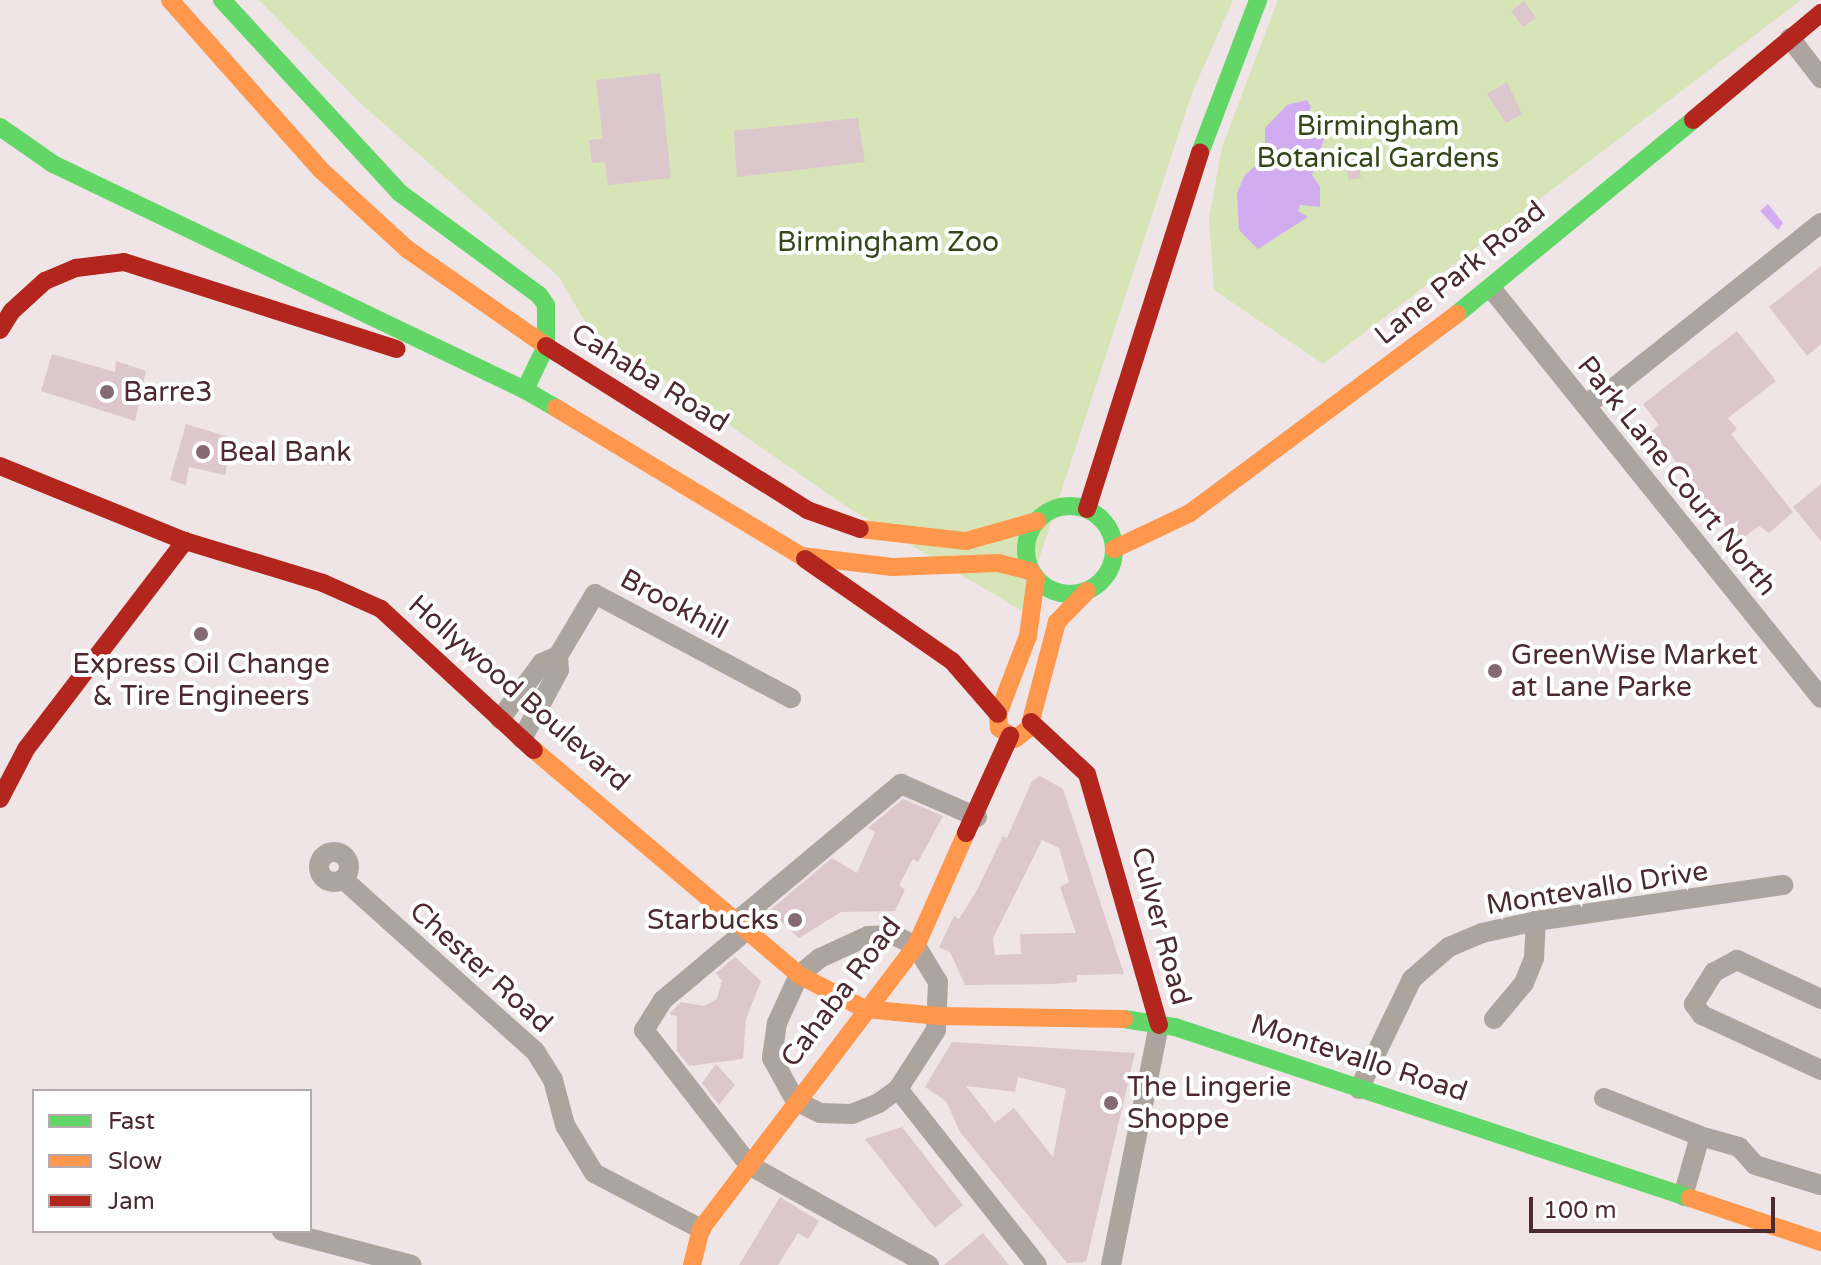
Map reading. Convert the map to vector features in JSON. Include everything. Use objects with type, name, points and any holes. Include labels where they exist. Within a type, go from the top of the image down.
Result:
[{"type":"main road","name":"Cahaba Road","points":[[170,0],[331,180],[407,249],[546,346],[807,510],[876,535],[966,541],[1037,521],[1063,506],[1087,509]]},
{"type":"main road","points":[[222,0],[400,193],[539,295],[546,305],[546,346],[525,390]]},
{"type":"main road","points":[[1037,521],[1027,540],[1034,575],[1028,636],[998,714],[999,728],[1010,736],[1025,736],[1031,722],[1057,622],[1109,569],[1114,549],[1108,528],[1087,509],[1214,108],[1258,0]]},
{"type":"main road","name":"Lane Park Road","points":[[1114,549],[1202,505],[1491,288],[1821,13]]},
{"type":"main road","points":[[0,127],[53,164],[525,390],[801,556],[952,661],[998,714]]},
{"type":"main road","points":[[0,330],[12,311],[45,281],[76,268],[124,262],[525,390]]},
{"type":"main road","name":"Hollywood Boulevard","points":[[0,466],[185,541],[323,583],[381,609],[522,739],[799,975],[865,1009]]},
{"type":"main road","points":[[0,799],[26,749],[185,541]]},
{"type":"main road","points":[[801,556],[892,567],[998,563],[1034,575],[1055,591],[1087,591]]},
{"type":"main road","name":"Culver Road","points":[[1031,722],[1087,774],[1159,1025]]},
{"type":"main road","name":"Cahaba Road","points":[[692,1265],[701,1229],[795,1100],[916,946],[977,817],[1010,736]]},
{"type":"main road","name":"Montevallo Road","points":[[865,1009],[939,1016],[1017,1013],[1159,1025],[1821,1242]]},
{"type":"street","points":[[1790,38],[1821,78]]},
{"type":"street","points":[[1584,403],[1607,393],[1821,223]]},
{"type":"street","name":"Park Lane Court North","points":[[1491,288],[1584,403],[1597,413],[1821,698]]},
{"type":"street","name":"Brookhill","points":[[522,739],[559,670],[558,656],[595,594],[791,698]]},
{"type":"street","name":"Brookhill","points":[[500,719],[542,663],[558,656]]},
{"type":"street","points":[[929,1265],[749,1165],[644,1030],[648,1017],[742,925],[901,784],[977,817]]},
{"type":"street","name":"Chester Road","points":[[343,879],[535,1051],[553,1080],[565,1125],[594,1173],[701,1229]]},
{"type":"street","name":"Montevallo Drive","points":[[1359,1089],[1412,979],[1425,963],[1482,933],[1536,921],[1783,885]]},
{"type":"street","points":[[1494,1019],[1524,983],[1534,958],[1536,921]]},
{"type":"street","points":[[894,935],[916,946],[938,982],[939,1016],[920,1060],[898,1089],[852,1114],[820,1113],[795,1100],[772,1058],[777,1023],[799,975],[820,958],[868,936],[894,935]]},
{"type":"street","points":[[1821,999],[1737,960],[1714,972],[1694,1004],[1702,1015],[1752,1041],[1821,1070]]},
{"type":"street","name":"Culver Road","points":[[1111,1265],[1159,1025]]},
{"type":"street","points":[[898,1089],[1037,1265]]},
{"type":"street","points":[[1604,1098],[1700,1136],[1739,1147],[1755,1165],[1821,1185]]},
{"type":"street","points":[[1683,1196],[1700,1136]]},
{"type":"street","points":[[290,1233],[412,1265]]},
{"type":"green space","name":"Birmingham Zoo","points":[[259,0],[1233,0],[1192,93],[1022,611],[847,507],[588,327],[559,277],[359,102]]},
{"type":"green space","name":"Birmingham Botanical Gardens","points":[[1278,0],[1801,0],[1323,364],[1214,290],[1209,219],[1222,147]]},
{"type":"shaded area","points":[[1307,100],[1311,107],[1306,124],[1324,139],[1312,175],[1320,187],[1320,207],[1300,205],[1298,211],[1308,217],[1258,249],[1239,230],[1237,193],[1245,175],[1265,157],[1265,128],[1287,105]]},
{"type":"shaded area","points":[[1768,204],[1783,223],[1778,230],[1760,211]]},
{"type":"building","points":[[1524,1],[1536,18],[1523,27],[1511,11]]},
{"type":"building","points":[[660,73],[671,178],[608,185],[605,162],[592,163],[589,140],[603,139],[596,80]]},
{"type":"building","points":[[1507,82],[1522,114],[1506,123],[1487,94]]},
{"type":"building","points":[[858,118],[865,162],[737,177],[734,131]]},
{"type":"building","points":[[1358,158],[1361,178],[1349,180],[1345,160]]},
{"type":"building","points":[[1821,266],[1821,344],[1807,356],[1769,307]]},
{"type":"building","points":[[1737,331],[1776,381],[1728,418],[1737,429],[1731,434],[1793,512],[1769,533],[1759,526],[1738,542],[1652,431],[1659,425],[1643,404]]},
{"type":"building","points":[[52,354],[115,372],[116,361],[146,371],[135,421],[41,391]]},
{"type":"building","name":"Beal Bank","points":[[186,424],[232,438],[225,475],[189,467],[186,485],[170,480]]},
{"type":"building","points":[[1821,484],[1821,541],[1793,507]]},
{"type":"building","points":[[1040,776],[1063,789],[1124,974],[1077,975],[1077,982],[1054,984],[965,985],[950,952],[939,947],[954,916],[959,919],[977,890],[1003,836],[1007,838],[1032,781]],"holes":[[[1042,840],[1059,848],[1069,882],[1060,887],[1076,933],[1020,934],[1021,954],[995,955],[993,938]]]},
{"type":"building","points":[[903,799],[943,816],[918,862],[913,859],[899,885],[905,890],[895,911],[841,912],[799,938],[769,911],[832,858],[857,873],[875,832],[868,828]]},
{"type":"building","points":[[735,957],[761,981],[746,1019],[743,1059],[689,1066],[677,1051],[677,1016],[669,1014],[681,1002],[704,1006],[717,999],[722,981],[716,973]]},
{"type":"building","points":[[952,1042],[1135,1053],[1086,1262],[1067,1263],[960,1132],[946,1101],[925,1087]],"holes":[[[1018,1077],[1066,1089],[1053,1157],[1014,1108],[995,1123],[966,1086],[1015,1092]]]},
{"type":"building","points":[[716,1064],[735,1085],[719,1105],[702,1083]]},
{"type":"building","points":[[902,1127],[963,1205],[935,1228],[865,1139]]},
{"type":"building","points":[[780,1197],[819,1221],[808,1239],[798,1233],[778,1265],[739,1265]]},
{"type":"building","points":[[983,1233],[1009,1265],[944,1265]]},
{"type":"traffic: fast","points":[[222,0],[400,193],[539,295],[546,305],[546,346],[525,390],[556,408]]},
{"type":"traffic: fast","points":[[1200,153],[1258,0]]},
{"type":"traffic: fast","points":[[1457,314],[1693,120]]},
{"type":"traffic: fast","points":[[0,127],[53,164],[525,390]]},
{"type":"traffic: fast","points":[[1070,506],[1087,509],[1101,519],[1111,533],[1114,550],[1111,567],[1101,581],[1087,591],[1070,594],[1053,591],[1039,581],[1029,567],[1026,550],[1029,533],[1039,519],[1053,509],[1070,506]]},
{"type":"traffic: fast","points":[[1124,1019],[1175,1027],[1690,1198]]},
{"type":"traffic: slow","points":[[170,0],[321,170],[407,249],[546,346]]},
{"type":"traffic: slow","points":[[1114,549],[1190,513],[1457,314]]},
{"type":"traffic: slow","points":[[556,408],[801,556],[892,567],[998,563],[1031,571]]},
{"type":"traffic: slow","points":[[860,529],[966,541],[1037,521]]},
{"type":"traffic: slow","points":[[1036,578],[1028,636],[998,714],[999,728],[1015,739],[1029,728],[1057,622],[1087,591]]},
{"type":"traffic: slow","points":[[534,750],[799,975],[865,1009],[939,1016],[1124,1019]]},
{"type":"traffic: slow","points":[[692,1265],[701,1229],[916,946],[966,833]]},
{"type":"traffic: slow","points":[[1690,1198],[1821,1242]]},
{"type":"traffic: jam","points":[[1693,120],[1821,13]]},
{"type":"traffic: jam","points":[[1087,509],[1200,153]]},
{"type":"traffic: jam","points":[[0,330],[12,311],[45,281],[76,268],[124,262],[396,349]]},
{"type":"traffic: jam","points":[[546,346],[807,510],[860,529]]},
{"type":"traffic: jam","points":[[0,466],[185,541],[323,583],[381,609],[534,750]]},
{"type":"traffic: jam","points":[[0,799],[26,749],[185,541]]},
{"type":"traffic: jam","points":[[805,559],[952,661],[998,714]]},
{"type":"traffic: jam","points":[[1031,722],[1087,774],[1159,1025]]},
{"type":"traffic: jam","points":[[966,833],[1010,736]]},
{"type":"place","name":"Barre3","points":[[107,392]]},
{"type":"place","name":"Beal Bank","points":[[203,452]]},
{"type":"place","name":"Express Oil Change & Tire Engineers","points":[[201,634]]},
{"type":"place","name":"GreenWise Market at Lane Parke","points":[[1495,671]]},
{"type":"place","name":"Starbucks","points":[[795,920]]},
{"type":"place","name":"The Lingerie Shoppe","points":[[1111,1103]]}]
